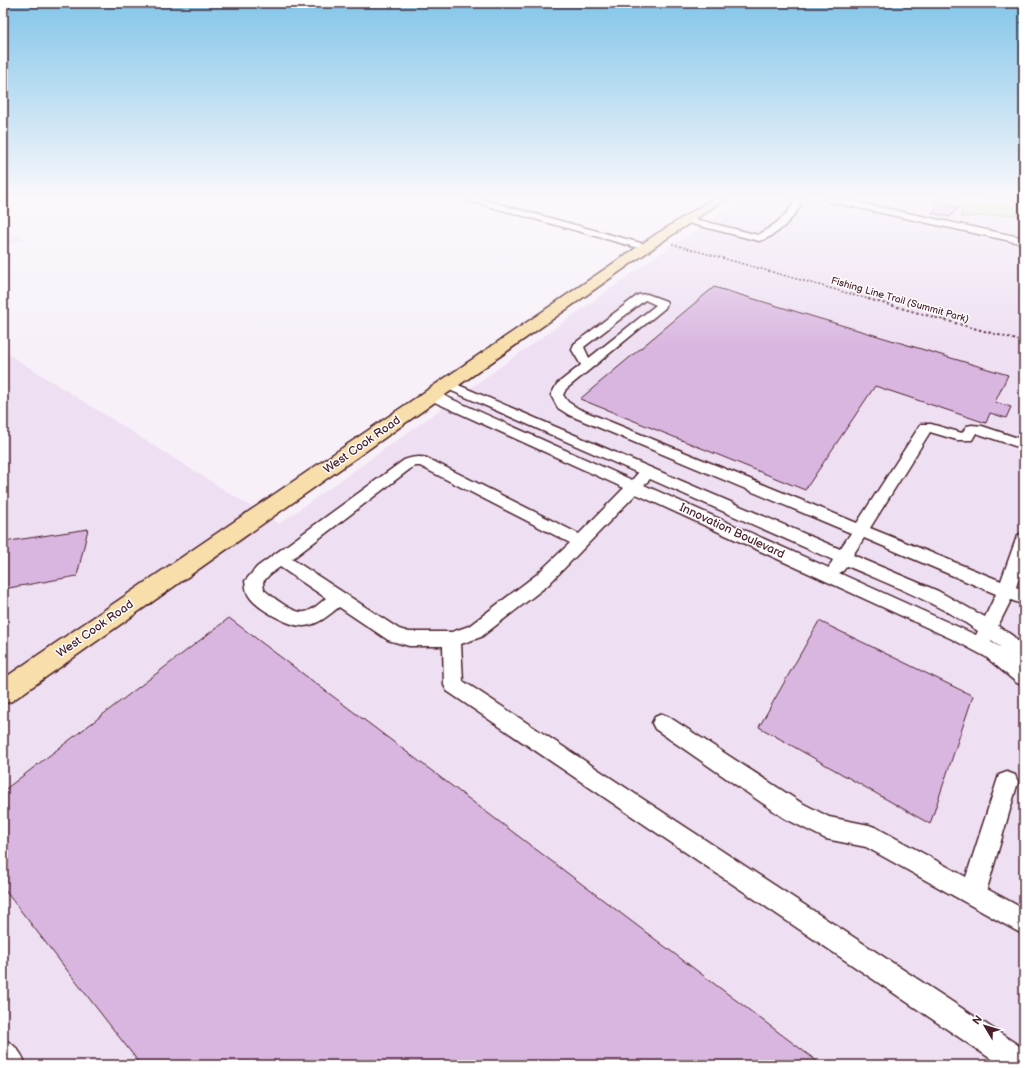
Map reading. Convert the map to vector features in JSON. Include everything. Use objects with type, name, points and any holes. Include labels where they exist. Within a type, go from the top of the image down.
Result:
[{"type":"main road","name":"West Cook Road","points":[[3,693],[449,385],[644,248]]},
{"type":"street","points":[[587,365],[578,350],[578,346],[642,297],[658,300],[662,303],[661,306],[561,387],[557,395],[563,405],[574,412],[1024,598]]},
{"type":"street","name":"Innovation Boulevard","points":[[449,385],[932,596],[973,618],[1006,641],[1024,663]]},
{"type":"street","name":"Innovation Boulevard","points":[[433,396],[958,634],[993,652],[1024,677]]},
{"type":"street","points":[[539,443],[574,412]]},
{"type":"street","points":[[830,576],[926,427],[935,428],[962,437],[968,437],[972,429],[977,429],[1024,445]]},
{"type":"street","points":[[339,598],[321,612],[304,619],[290,616],[256,593],[254,582],[263,571],[409,463],[415,461],[422,461],[581,542]]},
{"type":"street","points":[[280,559],[394,635],[409,639],[452,639],[475,632],[542,580],[581,542],[648,472]]},
{"type":"street","points":[[980,645],[1006,591],[1024,538]]},
{"type":"street","points":[[452,639],[454,685],[1024,1065]]},
{"type":"street","points":[[662,723],[792,810],[826,828],[869,836],[1024,923]]},
{"type":"street","points":[[973,894],[1007,782]]},
{"type":"street","points":[[3,1053],[12,1065]]},
{"type":"path","name":"Fishing Line Trail (Summit Park)","points":[[669,248],[1024,342]]},
{"type":"shaded area","points":[[669,248],[1024,248],[1024,1065],[3,1065],[3,351],[279,524]]},
{"type":"building","points":[[714,287],[1008,375],[995,402],[1011,407],[1006,418],[990,413],[986,423],[875,386],[805,490],[580,399]]},
{"type":"building","points":[[88,529],[77,576],[3,589],[3,542]]},
{"type":"building","points":[[229,618],[822,1065],[141,1065],[3,888],[3,791]]},
{"type":"building","points":[[819,621],[973,696],[930,824],[759,727]]}]
